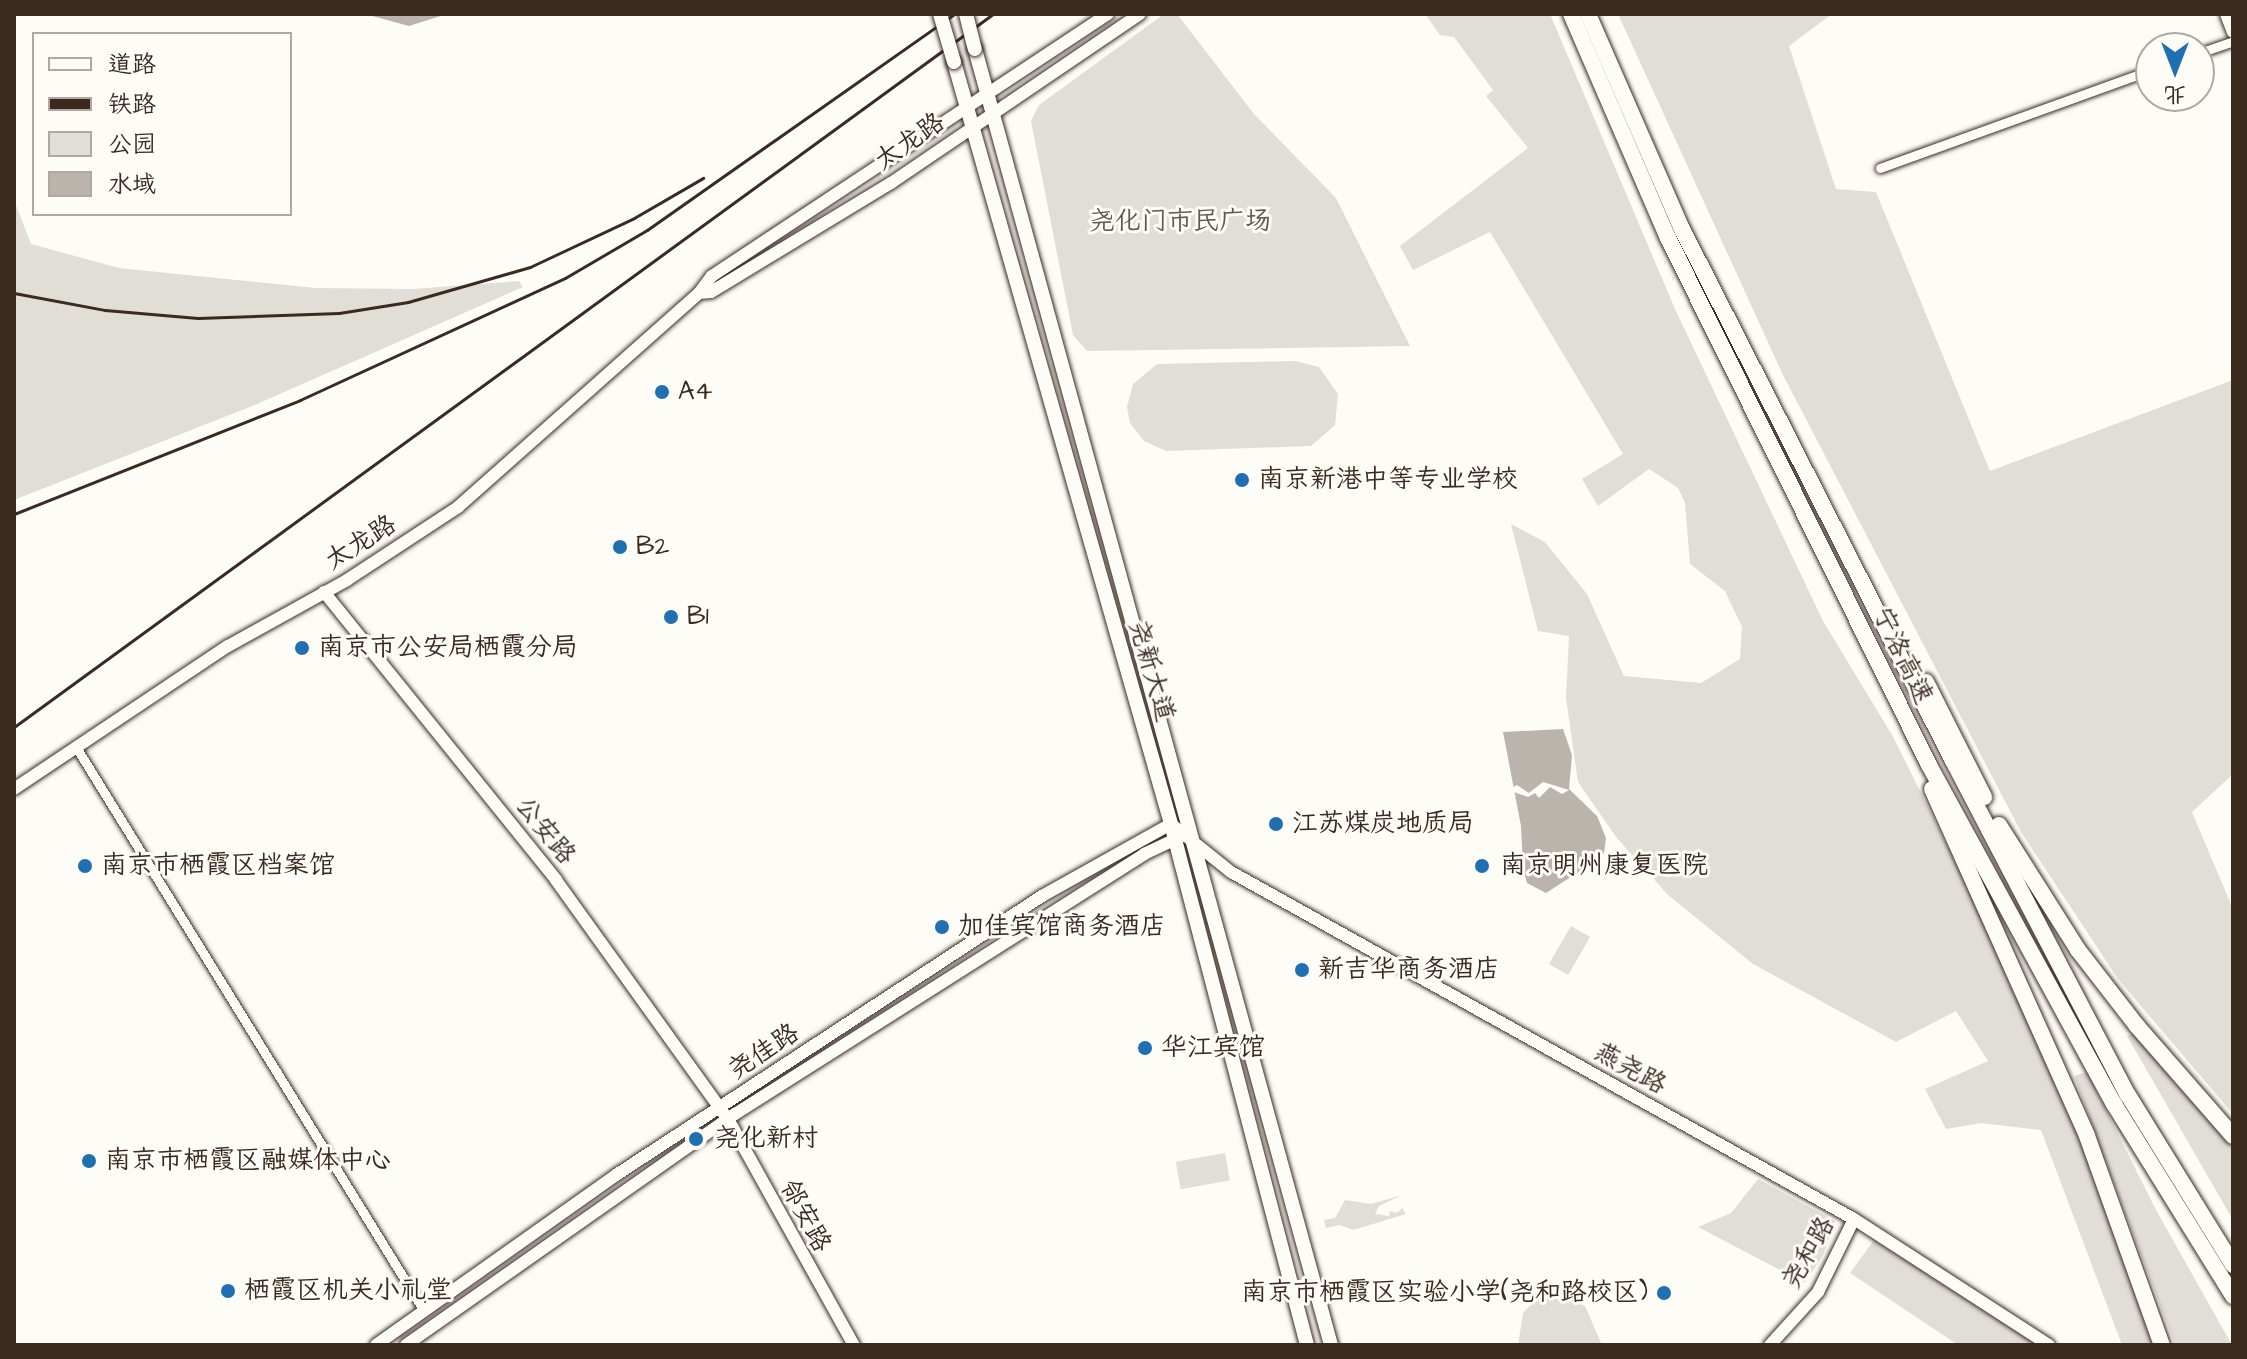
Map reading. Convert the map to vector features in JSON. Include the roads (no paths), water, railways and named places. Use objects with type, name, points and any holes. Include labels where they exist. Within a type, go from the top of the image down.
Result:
[{"type":"highway","name":"宁洛高速","points":[[1571,14],[1668,238],[1890,684],[2114,1104],[2233,1296]]},
{"type":"highway","name":"宁洛高速","points":[[1588,14],[1682,229],[2128,1095],[2233,1265]]},
{"type":"highway","points":[[1862,575],[1938,703],[2031,883],[2137,1026],[2233,1136]]},
{"type":"highway","points":[[1890,684],[2087,1136],[2162,1345]]},
{"type":"main road","name":"尧新大道","points":[[940,14],[1331,1345]]},
{"type":"main road","name":"尧新大道","points":[[966,14],[995,110],[1180,832],[1307,1345]]},
{"type":"main road","name":"太龙路","points":[[14,789],[228,646],[324,592],[458,507],[699,293],[712,276],[884,167],[966,104],[1108,14]]},
{"type":"main road","name":"太龙路","points":[[699,293],[711,292],[891,183],[971,125],[1140,14]]},
{"type":"main road","points":[[2226,14],[2233,32]]},
{"type":"main road","name":"公安路","points":[[324,592],[556,880],[720,1107]]},
{"type":"main road","name":"尧佳路","points":[[376,1345],[720,1107],[1042,896],[1180,832]]},
{"type":"main road","name":"尧佳路","points":[[406,1345],[728,1119],[1180,832]]},
{"type":"main road","name":"燕尧路","points":[[1180,832],[1231,872],[1854,1219],[2049,1345]]},
{"type":"main road","name":"邻安路","points":[[720,1107],[854,1345]]},
{"type":"main road","name":"尧和路","points":[[1770,1345],[1818,1292],[1854,1219]]},
{"type":"street","points":[[1880,168],[2135,76]]},
{"type":"street","points":[[76,747],[399,1277],[424,1311]]},
{"type":"water","points":[[365,14],[447,14],[409,26]]},
{"type":"water","points":[[1563,729],[1572,755],[1569,789],[1597,816],[1606,838],[1604,853],[1546,893],[1527,883],[1523,869],[1521,826],[1503,732]]},
{"type":"railway","points":[[14,514],[300,400],[565,278],[647,230],[954,14]]},
{"type":"railway","points":[[14,727],[993,14]]},
{"type":"railway","points":[[14,293],[105,310],[198,318],[339,313],[408,302],[530,267],[634,218],[703,178]]},
{"type":"place","name":"A4","points":[[662,392]]},
{"type":"place","name":"南京新港中等专业学校","points":[[1242,480]]},
{"type":"place","name":"B2","points":[[620,547]]},
{"type":"place","name":"B1","points":[[671,617]]},
{"type":"place","name":"南京市公安局栖霞分局","points":[[302,648]]},
{"type":"place","name":"江苏煤炭地质局","points":[[1276,824]]},
{"type":"place","name":"南京市栖霞区档案馆","points":[[85,866]]},
{"type":"place","name":"南京明州康复医院","points":[[1482,866]]},
{"type":"place","name":"加佳宾馆商务酒店","points":[[942,927]]},
{"type":"place","name":"新吉华商务酒店","points":[[1302,970]]},
{"type":"place","name":"华江宾馆","points":[[1145,1048]]},
{"type":"place","name":"尧化新村","points":[[696,1139]]},
{"type":"place","name":"南京市栖霞区融媒体中心","points":[[89,1161]]},
{"type":"place","name":"栖霞区机关小礼堂","points":[[228,1291]]},
{"type":"place","name":"南京市栖霞区实验小学(尧和路校区)","points":[[1664,1293]]},
{"type":"park label","name":"尧化门市民广场","points":[[1180,222]]}]
